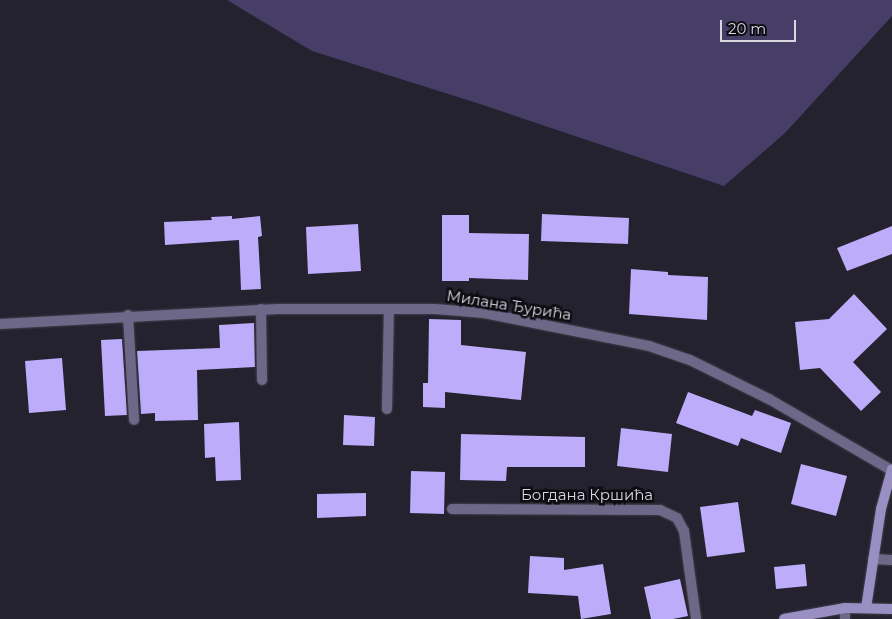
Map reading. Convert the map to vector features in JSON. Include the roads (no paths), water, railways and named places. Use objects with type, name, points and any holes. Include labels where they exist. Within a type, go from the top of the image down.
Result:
[{"type":"street","name":"Милана Ђурића","points":[[0,324],[90,317],[261,309],[435,309],[484,313],[649,346],[690,360],[769,399],[892,469]]},
{"type":"street","points":[[261,309],[262,380]]},
{"type":"street","points":[[387,408],[389,309]]},
{"type":"street","points":[[128,316],[134,420]]},
{"type":"street","points":[[866,608],[881,509],[892,469]]},
{"type":"street","name":"Богдана Кршића","points":[[452,509],[660,510],[677,518],[684,531],[696,619]]},
{"type":"street","points":[[873,559],[892,560]]},
{"type":"street","points":[[845,608],[845,619]]},
{"type":"street","points":[[784,619],[845,608],[892,609]]}]
